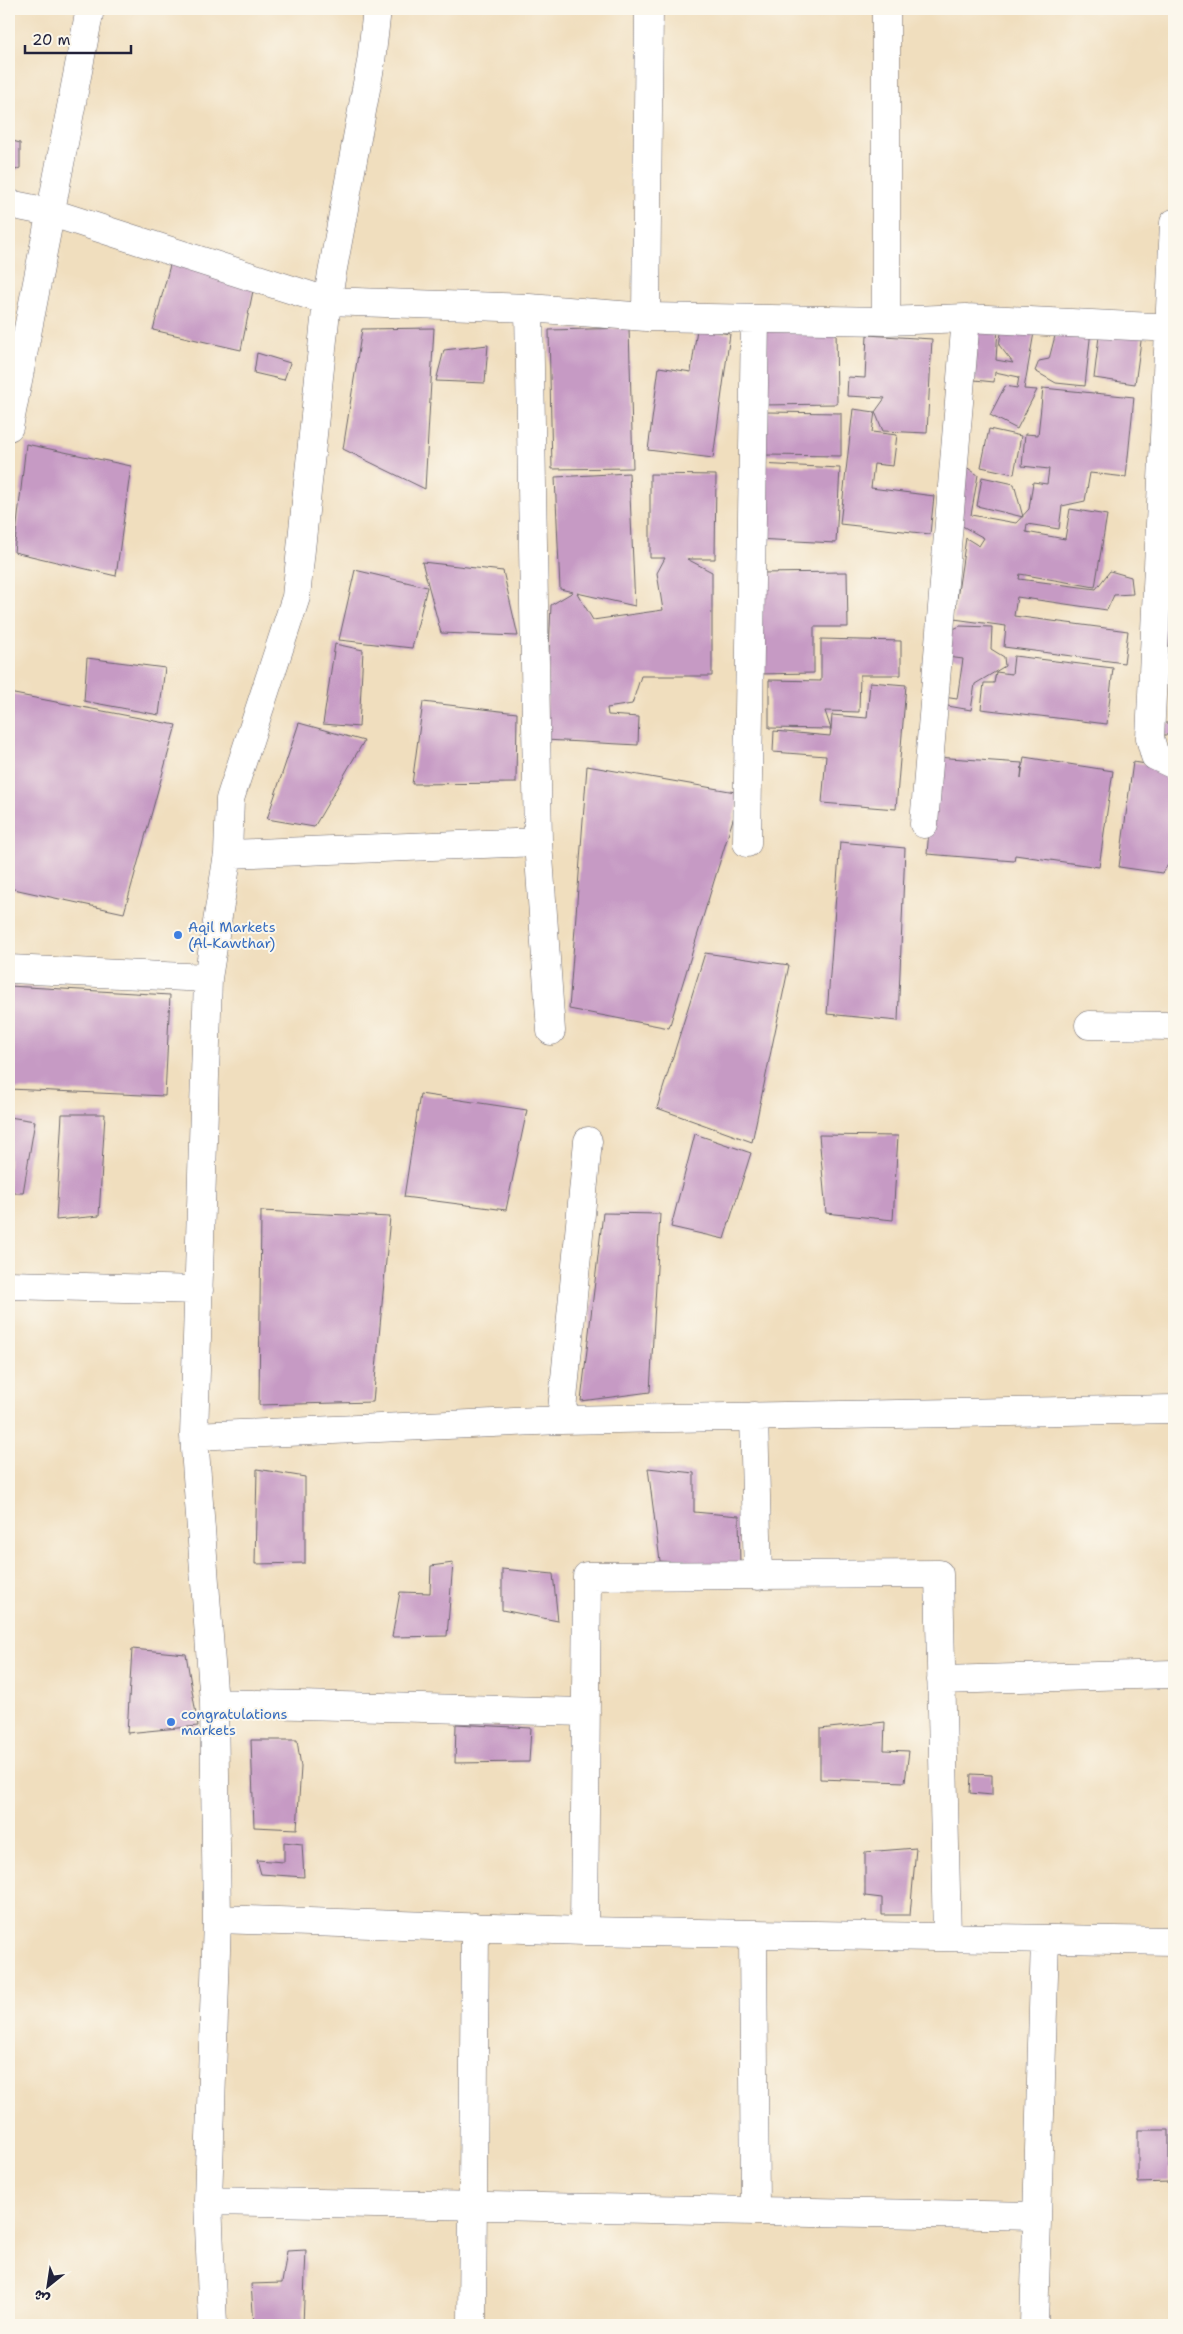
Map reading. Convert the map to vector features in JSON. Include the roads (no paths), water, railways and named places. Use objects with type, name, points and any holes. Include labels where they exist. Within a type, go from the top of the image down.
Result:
[{"type":"street","points":[[9,426],[49,212],[90,9]]},
{"type":"street","points":[[213,2325],[208,2201],[217,1920],[214,1703],[194,1436],[200,1290],[208,978],[228,854],[230,799],[296,597],[327,301],[371,62],[377,9]]},
{"type":"street","points":[[646,317],[649,9]]},
{"type":"street","points":[[886,9],[886,320]]},
{"type":"street","points":[[9,204],[49,212],[327,301],[529,308],[646,317],[886,320],[966,318],[1172,328]]},
{"type":"street","points":[[1174,223],[1172,328],[1150,738],[1155,756],[1174,765]]},
{"type":"street","points":[[529,308],[538,842],[551,1031]]},
{"type":"street","points":[[924,824],[966,318]]},
{"type":"street","points":[[747,843],[755,319]]},
{"type":"street","points":[[228,854],[538,842]]},
{"type":"street","points":[[9,969],[208,978]]},
{"type":"street","points":[[1089,1025],[1174,1026]]},
{"type":"street","points":[[561,1420],[588,1141]]},
{"type":"street","points":[[9,1285],[200,1290]]},
{"type":"street","points":[[194,1436],[561,1420],[1174,1409]]},
{"type":"street","points":[[754,1416],[758,1576]]},
{"type":"street","points":[[584,1931],[587,1576],[939,1574],[947,1937]]},
{"type":"street","points":[[941,1680],[1174,1674]]},
{"type":"street","points":[[214,1703],[586,1712]]},
{"type":"street","points":[[217,1920],[584,1931],[1174,1942]]},
{"type":"street","points":[[472,2325],[475,1927]]},
{"type":"street","points":[[753,1934],[755,2211]]},
{"type":"street","points":[[1034,2325],[1045,1939]]},
{"type":"street","points":[[208,2201],[1037,2216]]},
{"type":"place","name":"Aqil Markets (Al-Kawthar)","points":[[178,935]]},
{"type":"place","name":"congratulations markets","points":[[171,1722]]}]
